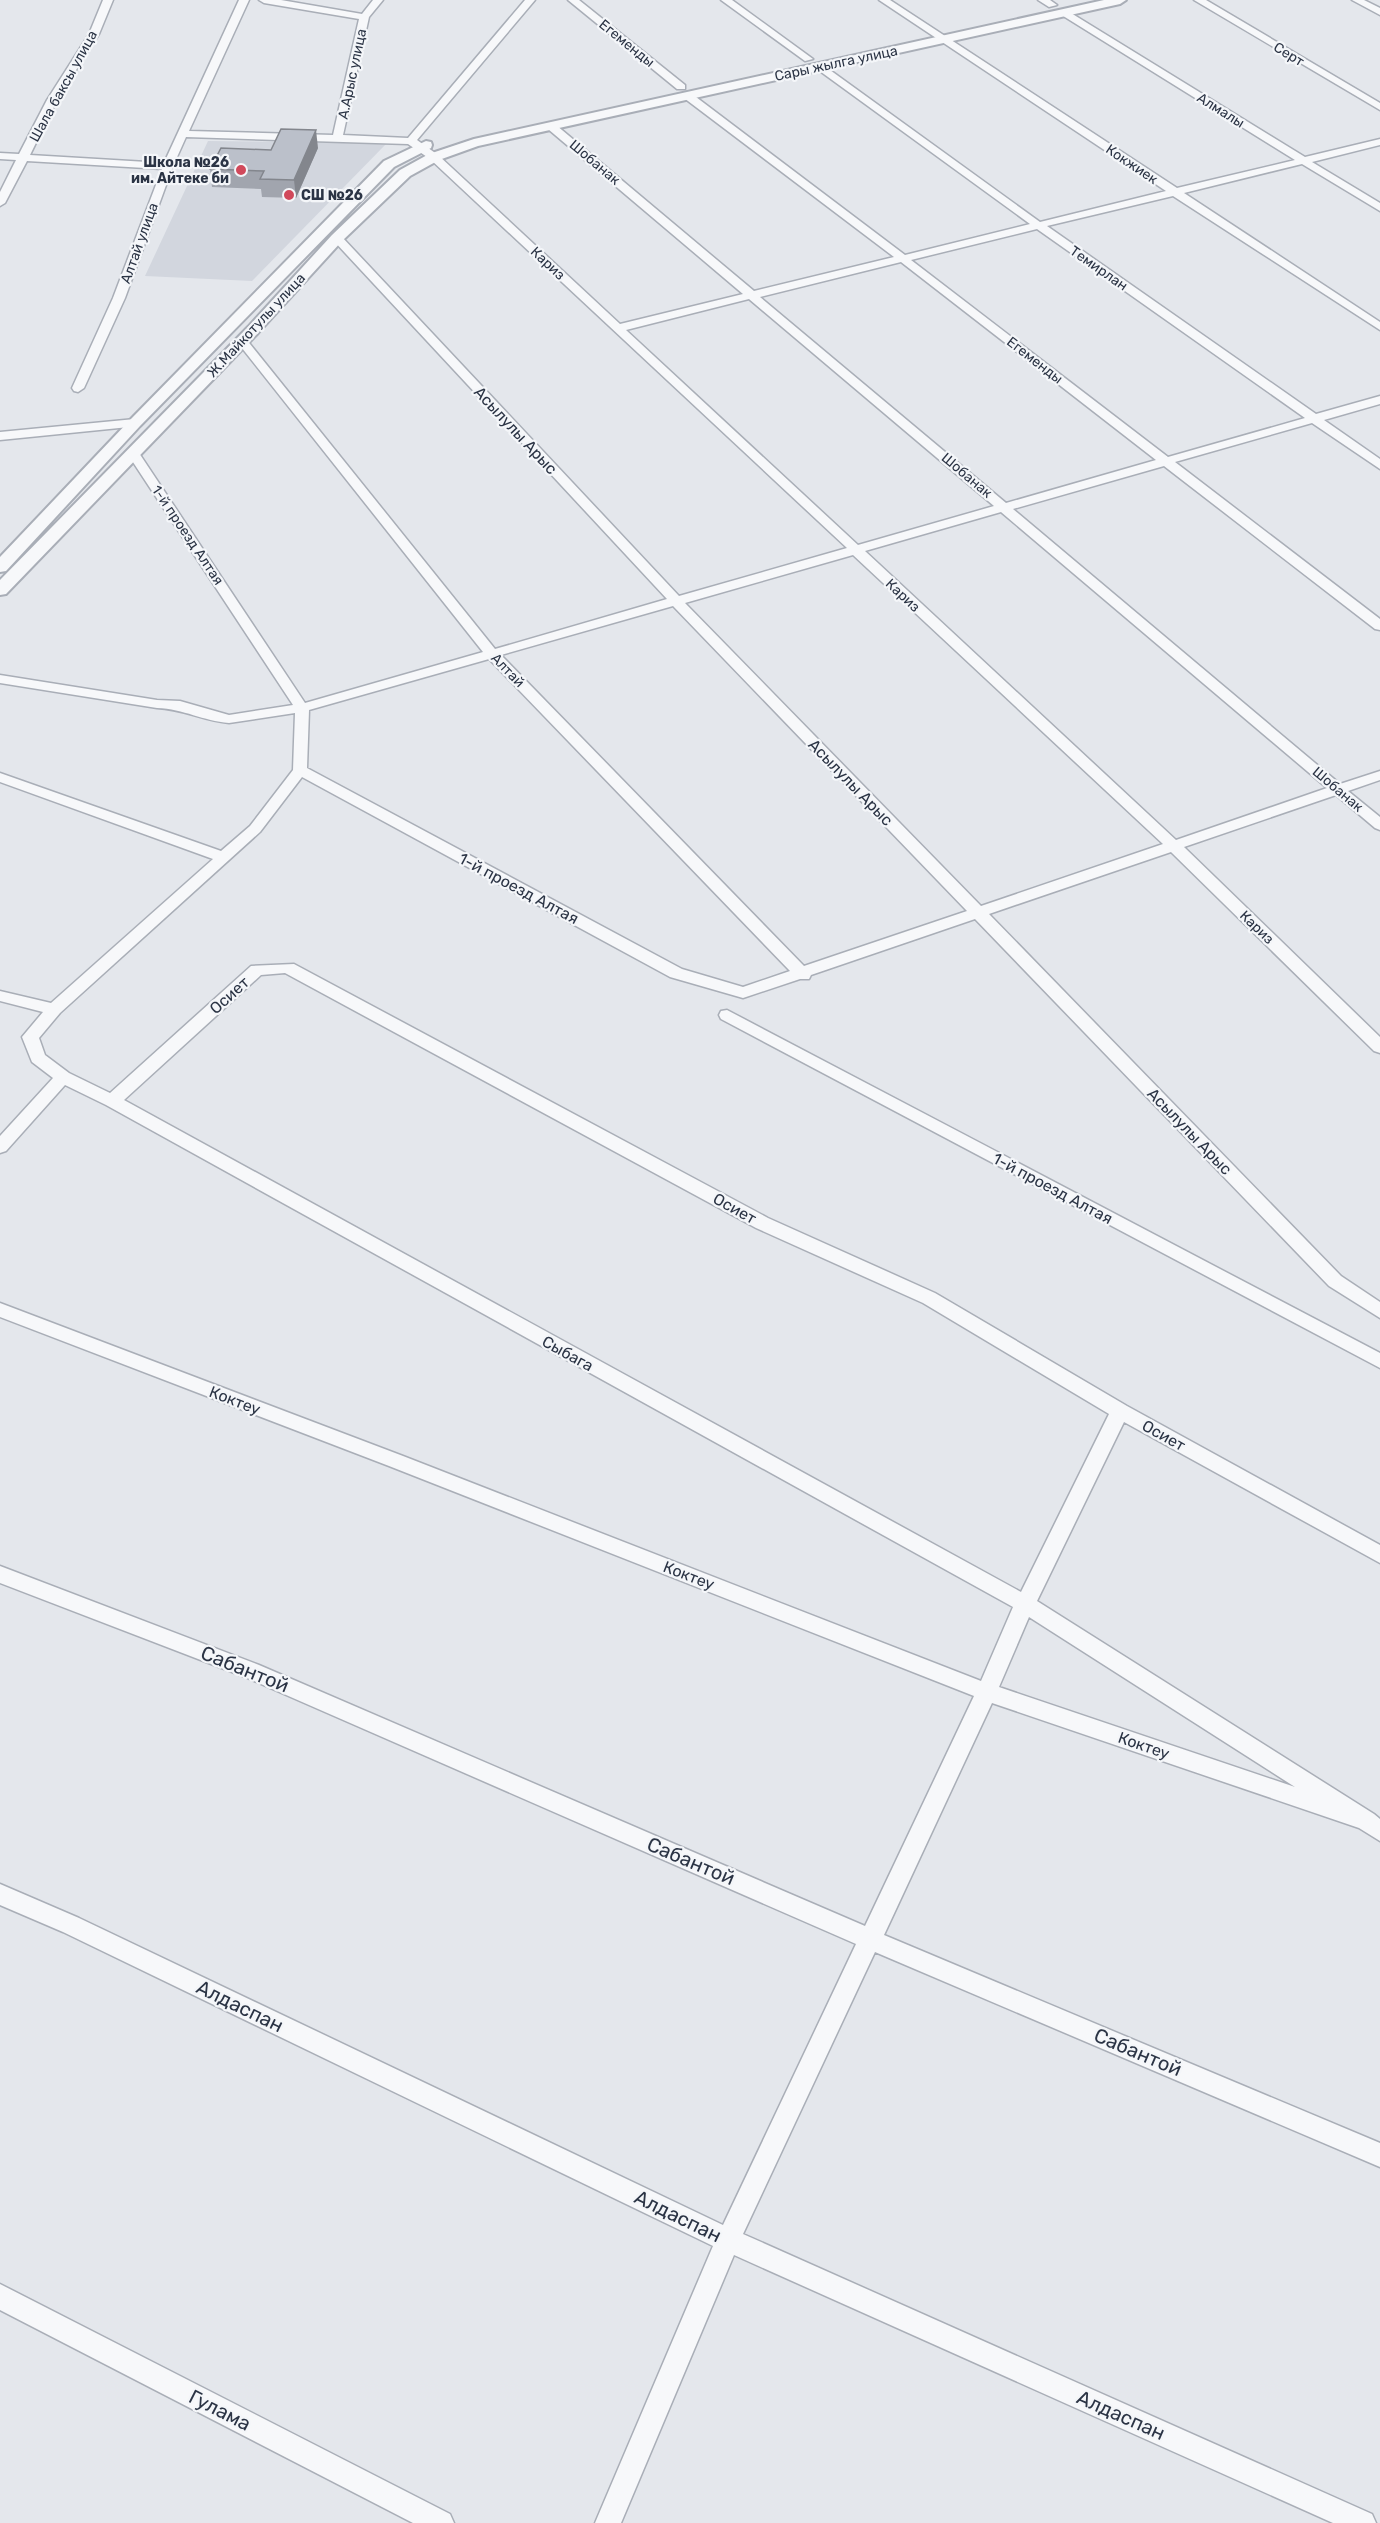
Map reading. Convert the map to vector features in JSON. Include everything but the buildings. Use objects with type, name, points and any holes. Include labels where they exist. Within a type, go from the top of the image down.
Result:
[{"type":"street","name":"Шала баксы улица","points":[[0,203],[52,100],[94,34],[108,0]]},
{"type":"street","name":"Алтай улица","points":[[78,388],[119,298],[168,166],[185,134],[244,0]]},
{"type":"street","points":[[264,0],[364,17]]},
{"type":"street","name":"А.Арыс улица","points":[[378,0],[364,17],[337,138],[416,144]]},
{"type":"street","points":[[416,144],[530,0]]},
{"type":"street","name":"Егеменды","points":[[573,0],[685,92],[1380,626]]},
{"type":"street","points":[[726,0],[808,59]]},
{"type":"street","name":"Кокжиек","points":[[884,0],[1380,327]]},
{"type":"street","name":"Сары жылга улица","points":[[685,92],[808,59],[1076,0]]},
{"type":"street","name":"Сары жылга улица","points":[[548,122],[946,39],[1053,6],[1120,0]]},
{"type":"street","name":"Серт","points":[[1199,0],[1380,107]]},
{"type":"street","points":[[1358,0],[1380,12]]},
{"type":"street","name":"Алмалы","points":[[1053,6],[1380,208]]},
{"type":"street","name":"Темирлан","points":[[820,67],[1038,225],[1380,465]]},
{"type":"street","name":"Ж.Майкотулы улица","points":[[0,567],[135,423],[389,164],[416,144],[548,122]]},
{"type":"street","name":"Ж.Майкотулы улица","points":[[0,590],[242,341],[337,238],[405,173],[434,157],[548,122]]},
{"type":"street","name":"Шобанак","points":[[548,122],[1380,825]]},
{"type":"street","points":[[185,134],[337,138]]},
{"type":"street","points":[[618,328],[1380,142]]},
{"type":"street","name":"Кариз","points":[[416,144],[434,157],[1173,845],[1380,1047]]},
{"type":"street","points":[[0,156],[168,166]]},
{"type":"street","name":"Асылулы Арыс","points":[[337,238],[676,601],[1335,1281],[1380,1311]]},
{"type":"street","name":"Алтай","points":[[242,341],[491,653],[803,975]]},
{"type":"street","points":[[0,679],[157,704],[180,705],[218,718],[229,719],[302,708],[1380,400]]},
{"type":"street","points":[[0,436],[135,423]]},
{"type":"street","name":"1-й проезд Алтая","points":[[133,453],[302,708]]},
{"type":"street","points":[[59,505],[80,509]]},
{"type":"street","points":[[0,996],[54,1009],[225,858],[255,829],[300,770],[302,708]]},
{"type":"street","name":"1-й проезд Алтая","points":[[300,770],[676,973],[743,993],[803,975]]},
{"type":"street","points":[[803,975],[1380,775]]},
{"type":"street","points":[[0,777],[225,858]]},
{"type":"street","name":"Осиет","points":[[112,1101],[257,970],[288,968],[762,1223],[929,1298],[1120,1411],[1380,1555]]},
{"type":"street","name":"Сыбага","points":[[54,1009],[30,1037],[38,1058],[63,1077],[112,1101],[1025,1604],[1373,1826]]},
{"type":"street","name":"1-й проезд Алтая","points":[[727,1015],[1380,1361]]},
{"type":"street","points":[[0,1147],[63,1077]]},
{"type":"street","name":"Коктеу","points":[[0,1310],[396,1461],[987,1692],[1373,1826]]},
{"type":"street","points":[[608,2523],[728,2240],[987,1692],[1025,1604],[1120,1411]]},
{"type":"street","name":"Сабантой","points":[[0,1574],[252,1671],[869,1939],[1380,2155]]},
{"type":"street","name":"Алдаспан","points":[[0,1894],[71,1925],[728,2240],[1363,2523]]},
{"type":"street","name":"Гулама","points":[[0,2297],[441,2523]]},
{"type":"shaded area","points":[[208,141],[387,143],[252,281],[145,276]]},
{"type":"place","name":"Школа №26 им. Айтеке би","points":[[241,170]]},
{"type":"place","name":"СШ №26","points":[[289,195]]}]
